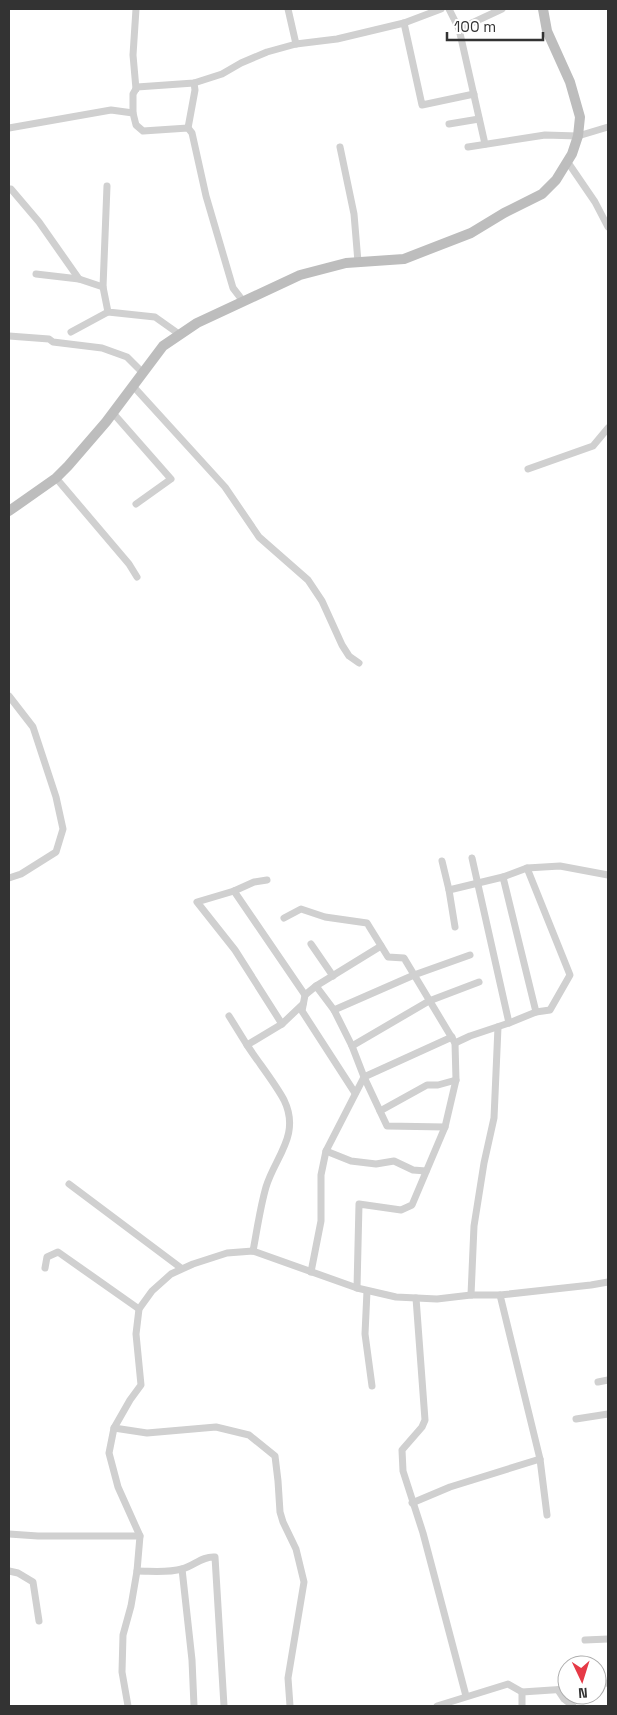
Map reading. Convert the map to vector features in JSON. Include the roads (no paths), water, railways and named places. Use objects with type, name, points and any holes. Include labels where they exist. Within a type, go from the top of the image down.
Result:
[{"type":"main road","points":[[10,509],[56,478],[113,413],[163,346],[197,323],[300,275],[346,263],[404,259],[471,232],[542,194],[556,180],[567,161],[578,136],[580,117],[570,82],[547,32],[543,9]]},
{"type":"street","points":[[136,9],[133,55],[136,89]]},
{"type":"street","points":[[288,9],[296,44]]},
{"type":"street","points":[[188,128],[143,130],[136,125],[132,94],[137,87],[194,83],[222,74],[241,63],[267,52],[296,44],[337,39],[404,23],[441,9]]},
{"type":"street","points":[[449,9],[459,29],[485,144]]},
{"type":"street","points":[[459,29],[502,9]]},
{"type":"street","points":[[404,23],[422,105],[474,94]]},
{"type":"street","points":[[194,83],[195,90],[188,128],[192,133],[206,196],[233,288],[243,301]]},
{"type":"street","points":[[9,128],[111,110],[133,113]]},
{"type":"street","points":[[449,124],[479,119]]},
{"type":"street","points":[[468,147],[545,136],[578,136],[608,127]]},
{"type":"street","points":[[340,147],[354,214],[358,262]]},
{"type":"street","points":[[567,161],[595,202],[608,227]]},
{"type":"street","points":[[107,186],[103,287],[108,312]]},
{"type":"street","points":[[9,189],[39,222],[79,279]]},
{"type":"street","points":[[36,274],[79,279],[103,287]]},
{"type":"street","points":[[71,332],[108,312],[155,317],[179,334]]},
{"type":"street","points":[[9,336],[49,339],[54,342],[102,348],[127,357],[143,373]]},
{"type":"street","points":[[133,386],[225,487],[259,537],[308,580],[322,601],[342,645],[349,656],[359,663]]},
{"type":"street","points":[[113,413],[171,479],[136,504]]},
{"type":"street","points":[[528,468],[593,446],[608,428]]},
{"type":"street","points":[[56,478],[137,577]]},
{"type":"street","points":[[9,696],[33,727],[56,797],[63,829],[56,852],[21,874],[9,878]]},
{"type":"street","points":[[472,858],[509,1023]]},
{"type":"street","points":[[442,861],[450,890],[455,928]]},
{"type":"street","points":[[450,890],[503,877],[527,868],[560,866],[608,876]]},
{"type":"street","points":[[312,1272],[321,1221],[322,1174],[326,1151],[364,1077],[454,1040],[498,1027],[536,1012],[550,1010],[570,975],[527,868]]},
{"type":"street","points":[[503,877],[536,1012]]},
{"type":"street","points":[[267,880],[254,882],[234,891],[197,902],[234,950],[282,1024]]},
{"type":"street","points":[[234,891],[305,995],[302,1011],[355,1092]]},
{"type":"street","points":[[284,918],[301,910],[325,917],[367,924],[388,958],[404,958],[454,1040],[456,1080],[445,1127],[412,1205],[400,1210],[359,1204],[357,1288]]},
{"type":"street","points":[[311,944],[333,976]]},
{"type":"street","points":[[305,995],[316,986],[381,946]]},
{"type":"street","points":[[334,1010],[414,975],[470,955]]},
{"type":"street","points":[[352,1046],[430,1001],[479,982]]},
{"type":"street","points":[[316,986],[334,1010],[387,1126],[445,1127]]},
{"type":"street","points":[[247,1046],[282,1024],[304,1004]]},
{"type":"street","points":[[230,1016],[247,1046],[284,1100],[288,1114],[287,1142],[267,1185],[253,1251]]},
{"type":"street","points":[[471,1295],[474,1226],[484,1163],[494,1118],[498,1027]]},
{"type":"street","points":[[380,1111],[426,1085],[438,1085],[456,1080]]},
{"type":"street","points":[[326,1151],[351,1160],[376,1164],[394,1161],[413,1170],[426,1171]]},
{"type":"street","points":[[69,1184],[181,1268]]},
{"type":"street","points":[[128,1706],[122,1672],[123,1634],[138,1571],[140,1536],[118,1487],[109,1453],[114,1428],[141,1385],[136,1334],[139,1309],[152,1291],[171,1274],[181,1268],[227,1253],[253,1251],[357,1288],[396,1297],[437,1299],[471,1295],[500,1295],[608,1282]]},
{"type":"street","points":[[46,1268],[48,1257],[58,1252],[72,1260],[107,1288],[139,1309]]},
{"type":"street","points":[[367,1291],[365,1334],[372,1386]]},
{"type":"street","points":[[500,1295],[540,1459],[547,1515]]},
{"type":"street","points":[[416,1298],[425,1420],[422,1427],[402,1450],[403,1471],[423,1533],[466,1696]]},
{"type":"street","points":[[598,1382],[608,1380]]},
{"type":"street","points":[[576,1419],[608,1414]]},
{"type":"street","points":[[114,1428],[147,1433],[216,1428],[249,1435],[275,1456],[280,1512],[296,1549],[304,1582],[288,1678],[290,1706]]},
{"type":"street","points":[[412,1503],[450,1487],[540,1459]]},
{"type":"street","points":[[9,1534],[38,1536],[140,1536]]},
{"type":"street","points":[[138,1571],[163,1572],[182,1569],[207,1557],[215,1557],[224,1706]]},
{"type":"street","points":[[182,1569],[192,1660],[194,1706]]},
{"type":"street","points":[[9,1572],[18,1573],[33,1582],[39,1621]]},
{"type":"street","points":[[585,1640],[608,1639]]},
{"type":"street","points":[[437,1706],[508,1684],[522,1692],[557,1690]]},
{"type":"street","points":[[522,1692],[522,1706]]}]
